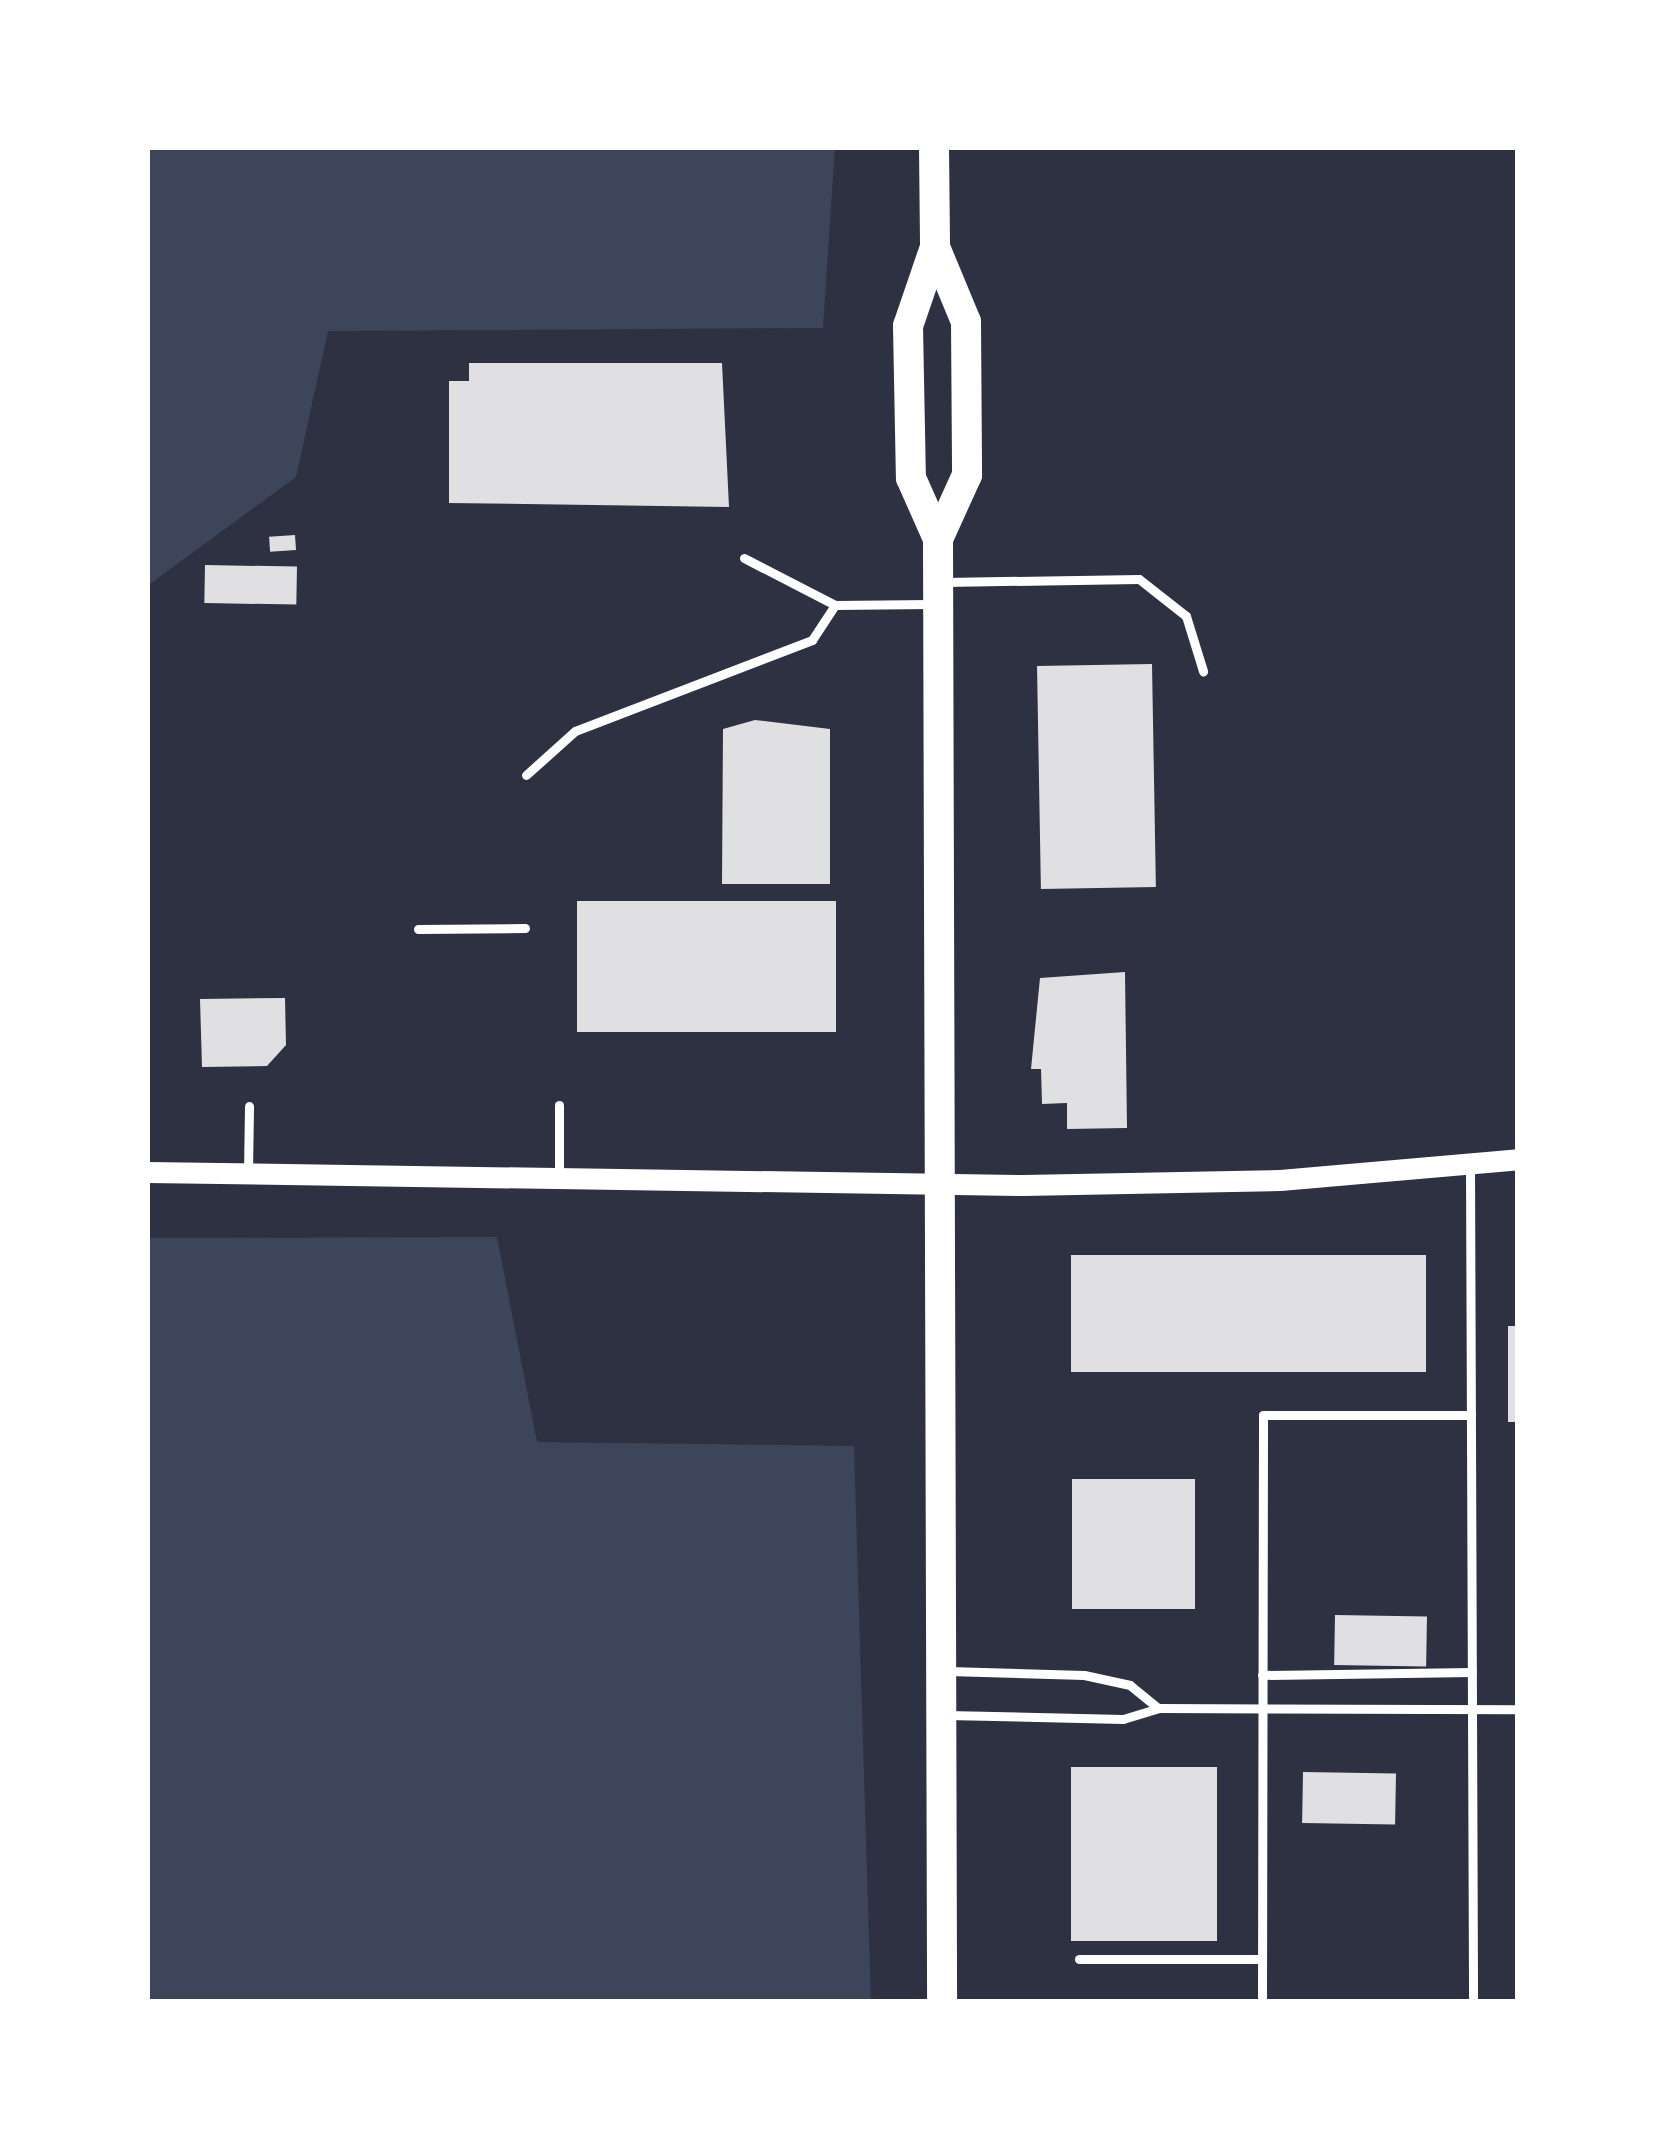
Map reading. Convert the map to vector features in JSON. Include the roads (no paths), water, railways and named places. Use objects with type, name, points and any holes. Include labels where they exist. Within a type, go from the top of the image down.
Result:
[{"type":"main road","points":[[934,147],[935,247],[908,326],[911,478],[938,539],[942,2002]]},
{"type":"main road","points":[[935,247],[966,322],[967,475],[938,539]]},
{"type":"street","points":[[147,1172],[1258,1181],[1518,1159]]},
{"type":"lane","points":[[744,558],[835,605],[1139,579],[1186,616],[1203,671]]},
{"type":"lane","points":[[526,775],[574,731],[812,640],[835,605]]},
{"type":"lane","points":[[418,929],[525,928]]},
{"type":"lane","points":[[559,1105],[559,1176]]},
{"type":"lane","points":[[248,1172],[249,1106]]},
{"type":"lane","points":[[1470,1165],[1473,2002]]},
{"type":"lane","points":[[1262,2002],[1263,1415],[1471,1415]]},
{"type":"lane","points":[[941,1671],[1084,1675],[1130,1685],[1158,1708]]},
{"type":"lane","points":[[1262,1675],[1472,1672]]},
{"type":"lane","points":[[941,1715],[1124,1719],[1158,1708],[1262,1712],[1518,1709]]},
{"type":"lane","points":[[1078,1959],[1262,1958]]}]
